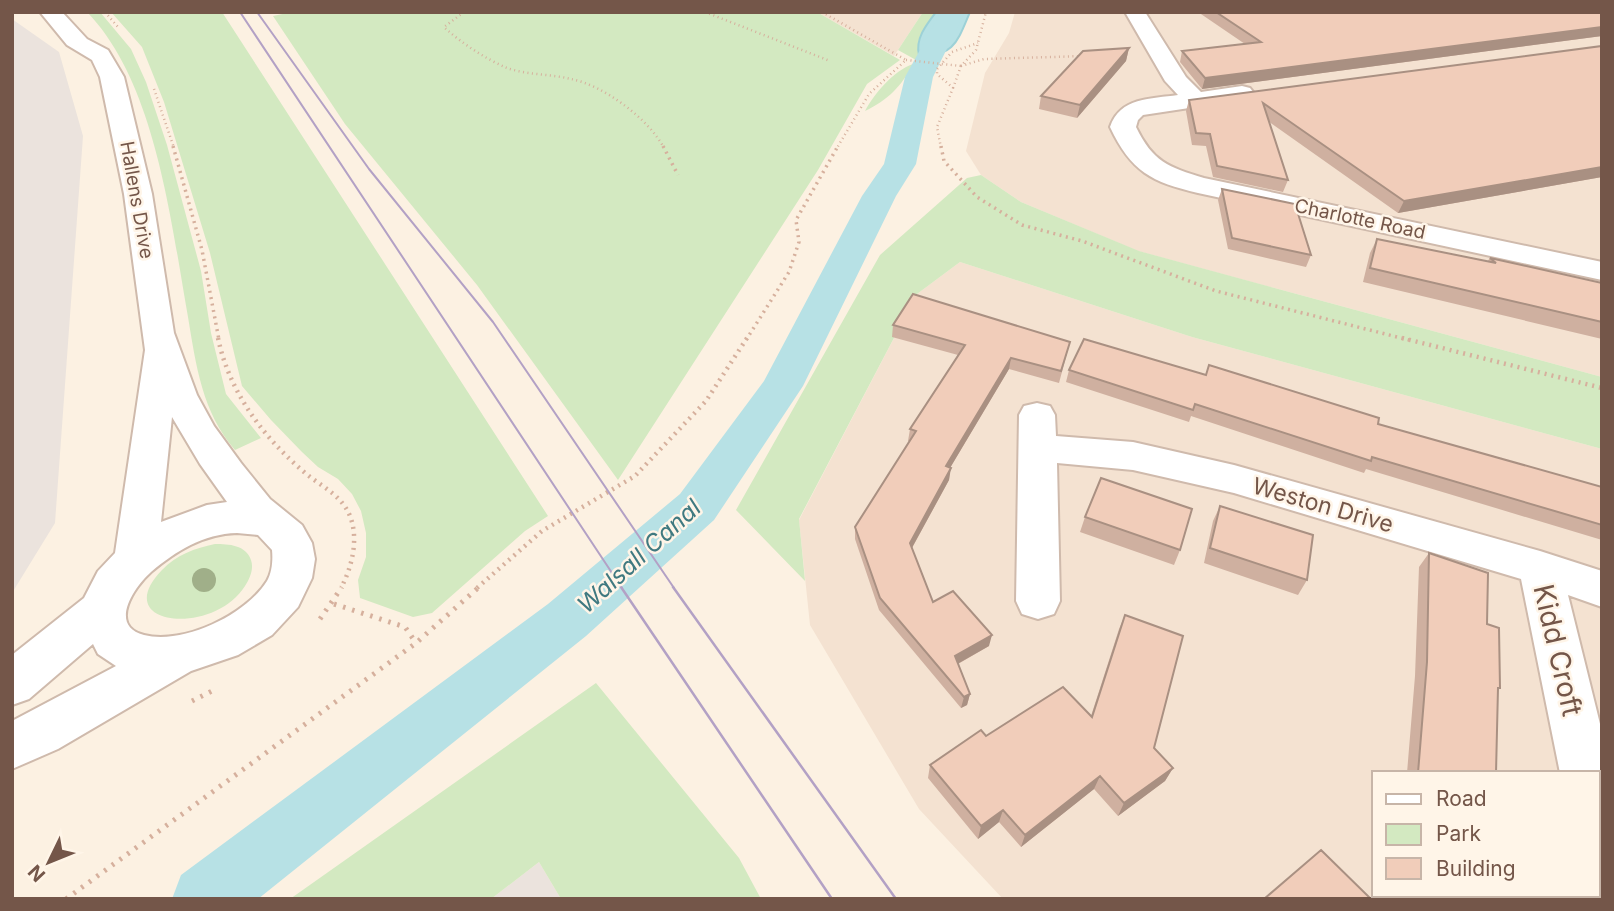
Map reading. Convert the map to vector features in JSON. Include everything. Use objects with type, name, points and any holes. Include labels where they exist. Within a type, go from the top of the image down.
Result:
[{"type":"street","points":[[50,12],[80,46],[101,33]]},
{"type":"street","points":[[1135,12],[1177,80],[1195,99],[1263,90]]},
{"type":"street","name":"Hallens Drive","points":[[101,33],[135,172],[161,350],[190,417],[217,464],[266,521],[282,529],[291,541],[295,555],[293,571],[274,604],[242,631],[200,650],[177,656],[158,657],[126,649],[114,640],[105,626],[105,607]]},
{"type":"street","name":"Charlotte Road","points":[[1195,99],[1136,109],[1126,117],[1123,127],[1135,154],[1145,164],[1164,174],[1198,185],[1602,271]]},
{"type":"street","name":"Hallens Drive","points":[[136,558],[161,350]]},
{"type":"street","name":"Weston Drive","points":[[1038,601],[1038,431],[1234,479],[1540,568],[1602,589]]},
{"type":"street","points":[[12,684],[105,607],[119,576],[136,558],[166,537],[207,520],[250,517],[266,521]]},
{"type":"street","name":"Kidd Croft","points":[[1540,568],[1586,771]]},
{"type":"street","name":"Hallens Drive","points":[[12,746],[177,656]]},
{"type":"path","points":[[464,12],[444,27],[456,38],[508,68],[574,79],[601,90],[631,111],[660,140],[678,175]]},
{"type":"path","points":[[705,12],[830,61]]},
{"type":"path","points":[[822,12],[906,60],[961,66],[984,59],[1159,53]]},
{"type":"path","points":[[986,12],[976,50],[961,66],[937,127],[944,161],[977,197],[1022,225],[1082,241],[1216,292],[1602,388]]},
{"type":"path","points":[[101,33],[122,32]]},
{"type":"path","points":[[953,88],[937,74],[937,69],[952,52],[978,43]]},
{"type":"path","points":[[66,899],[416,643],[542,531],[635,476],[706,401],[789,272],[799,242],[796,220],[808,197],[869,94],[906,60]]},
{"type":"path","points":[[151,82],[207,272],[216,330],[233,389],[304,472],[331,489],[350,516],[354,542],[348,573],[334,604],[405,627],[416,643]]},
{"type":"shaded area","points":[[817,12],[923,12],[894,56]]},
{"type":"shaded area","points":[[1015,12],[1602,12],[1602,377],[1138,251],[1021,202],[981,175],[966,151],[985,73],[1009,33]]},
{"type":"shaded area","points":[[12,19],[59,52],[83,136],[55,523],[12,593]]},
{"type":"shaded area","points":[[960,262],[1192,337],[1602,449],[1602,899],[1003,899],[919,809],[810,625],[799,520],[917,294]]},
{"type":"shaded area","points":[[539,862],[561,899],[491,899]]},
{"type":"green space","points":[[87,12],[100,12],[131,49],[146,82],[167,145],[201,271],[211,333],[226,394],[261,438],[235,450],[215,420],[202,387],[167,197],[145,115],[130,76],[110,42]]},
{"type":"green space","points":[[111,12],[222,12],[548,516],[525,531],[432,613],[413,617],[360,598],[358,580],[366,557],[366,533],[361,511],[352,494],[338,479],[318,467],[302,452],[242,386],[210,253],[164,102],[142,47]]},
{"type":"green space","points":[[292,12],[817,12],[900,60],[867,84],[818,170],[618,480],[477,285],[345,124],[273,16]]},
{"type":"green space","points":[[923,12],[936,12],[920,37],[916,60],[898,50]]},
{"type":"green space","points":[[913,64],[893,92],[865,111],[885,83]]},
{"type":"green space","points":[[981,175],[1021,202],[1139,251],[1602,377],[1602,449],[1192,337],[960,262],[917,294],[799,519],[805,581],[736,510],[880,255],[967,178]]},
{"type":"green space","points":[[215,544],[236,546],[249,555],[252,570],[245,586],[230,602],[211,613],[190,618],[171,618],[156,613],[148,603],[149,589],[162,570],[186,553]]},
{"type":"green space","points":[[596,683],[739,858],[761,899],[561,899],[539,862],[491,899],[290,899]]},
{"type":"water","points":[[936,12],[970,12],[953,45],[940,53],[919,55],[920,38]]},
{"type":"building","points":[[1216,12],[1602,12],[1602,27],[1205,78],[1182,51],[1261,42]]},
{"type":"building","points":[[1602,46],[1602,167],[1404,201],[1263,103],[1288,180],[1217,166],[1210,134],[1196,133],[1189,100]]},
{"type":"building","points":[[1129,48],[1080,105],[1041,96],[1083,51]]},
{"type":"building","points":[[1222,189],[1295,204],[1311,255],[1232,238]]},
{"type":"building","points":[[1377,239],[1496,263],[1490,258],[1602,283],[1602,322],[1370,268]]},
{"type":"building","points":[[913,294],[1070,342],[1061,371],[1011,358],[946,466],[951,468],[910,543],[933,602],[953,591],[992,635],[955,656],[970,694],[964,697],[880,598],[855,527],[916,431],[910,429],[965,345],[893,325]]},
{"type":"building","points":[[1084,339],[1206,375],[1209,365],[1379,418],[1378,424],[1602,487],[1602,525],[1372,457],[1371,461],[1195,404],[1193,410],[1069,370]]},
{"type":"building","points":[[1101,478],[1192,509],[1180,550],[1085,517]]},
{"type":"building","points":[[1220,506],[1313,535],[1307,580],[1210,548]]},
{"type":"building","points":[[1429,553],[1488,573],[1487,624],[1499,628],[1500,688],[1496,771],[1418,771],[1427,662]]},
{"type":"building","points":[[1125,615],[1183,636],[1154,748],[1173,768],[1124,803],[1100,776],[1025,835],[1003,810],[981,826],[930,765],[981,730],[986,736],[1063,687],[1092,717]]},
{"type":"building","points":[[1321,850],[1371,899],[1264,899]]},
{"type":"building","points":[[1405,897],[1496,897],[1496,899]]},
{"type":"waterway","name":"Walsall Canal","points":[[205,899],[567,620],[697,507],[782,386],[879,196],[900,164],[919,77],[953,12]]},
{"type":"tram line","points":[[240,12],[622,588]]},
{"type":"tram line","points":[[257,12],[369,169],[493,322],[674,588]]},
{"type":"tram line","points":[[621,587],[832,899]]},
{"type":"tram line","points":[[673,587],[896,899]]}]
